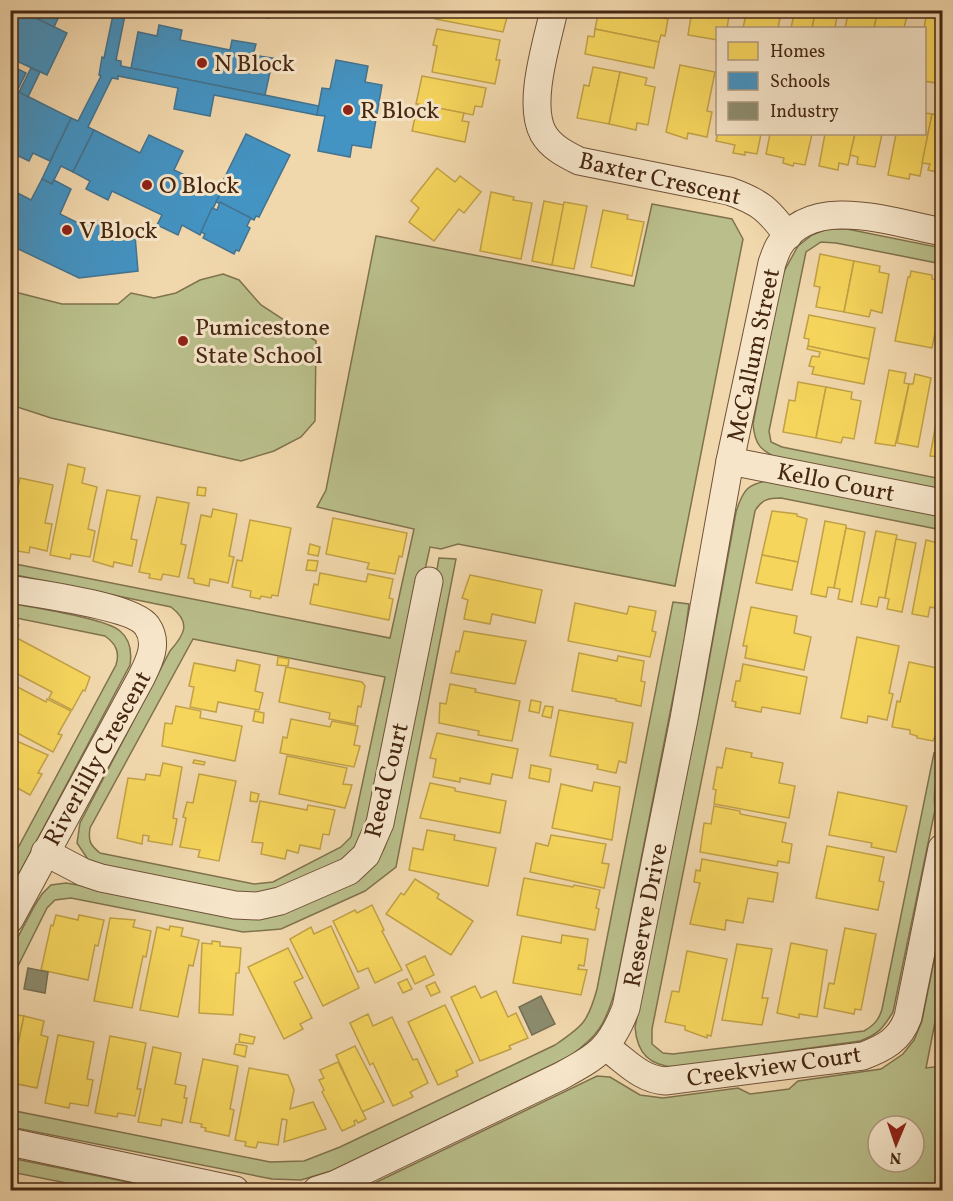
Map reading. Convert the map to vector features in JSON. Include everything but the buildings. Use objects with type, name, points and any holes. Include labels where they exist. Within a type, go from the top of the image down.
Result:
[{"type":"street","name":"Baxter Crescent","points":[[554,10],[537,102],[538,118],[543,133],[554,146],[566,155],[579,160],[729,191],[747,197],[762,205],[788,236]]},
{"type":"street","name":"McCallum Street","points":[[730,461],[769,274],[779,246],[788,236],[806,222],[836,214],[860,216],[942,232]]},
{"type":"street","name":"Kello Court","points":[[730,461],[942,503]]},
{"type":"street","name":"Reserve Drive","points":[[317,1191],[546,1084],[587,1062],[606,1047],[618,1027],[628,997],[684,718],[730,461]]},
{"type":"street","name":"Reed Court","points":[[45,852],[83,872],[101,878],[235,905],[258,906],[280,902],[349,871],[366,855],[380,823],[429,581]]},
{"type":"street","name":"Riverlilly Crescent","points":[[10,589],[118,610],[136,616],[147,625],[152,637],[153,650],[149,662],[10,919]]},
{"type":"street","name":"Creekview Court","points":[[606,1047],[642,1076],[665,1081],[863,1056],[882,1049],[900,1034],[908,1017],[942,848]]},
{"type":"street","points":[[10,1142],[235,1191]]},
{"type":"green space","points":[[652,204],[732,219],[743,239],[675,586],[458,544],[441,549],[430,547],[372,811],[360,843],[339,863],[278,891],[240,894],[98,866],[89,861],[77,843],[80,823],[170,651],[179,640],[184,624],[182,618],[171,607],[11,574],[10,563],[390,638],[414,529],[317,507],[326,490],[376,236],[634,286]],"holes":[[[193,639],[385,677],[351,837],[341,847],[273,882],[254,884],[100,853],[92,845],[90,828]]]},
{"type":"green space","points":[[827,229],[847,229],[942,248],[942,264],[836,243],[821,242],[806,252],[769,431],[771,442],[782,447],[942,479],[942,492],[779,459],[763,450],[757,442],[753,424],[782,275],[798,246],[812,235]]},
{"type":"green space","points":[[223,274],[239,280],[261,305],[316,341],[315,421],[301,437],[274,451],[241,461],[51,418],[11,405],[11,291],[62,304],[118,304],[131,293],[154,298],[176,293],[200,280]]},
{"type":"green space","points":[[773,480],[942,514],[942,530],[781,498],[765,500],[755,511],[652,1029],[652,1044],[663,1053],[673,1054],[864,1031],[873,1024],[882,1009],[934,753],[942,755],[942,776],[934,796],[935,810],[893,1012],[880,1030],[860,1041],[676,1067],[667,1066],[652,1061],[642,1051],[635,1027],[703,694],[736,512],[748,488]]},
{"type":"green space","points":[[439,558],[456,559],[396,867],[365,891],[281,929],[243,932],[71,898],[55,900],[47,908],[11,980],[11,950],[35,905],[51,885],[66,883],[90,887],[221,914],[377,860],[389,835]]},
{"type":"green space","points":[[673,602],[689,604],[684,642],[615,991],[604,1021],[594,1036],[580,1049],[570,1056],[331,1171],[301,1180],[272,1179],[11,1127],[10,1110],[270,1162],[304,1161],[340,1147],[555,1045],[572,1033],[591,1009],[597,989]]},
{"type":"green space","points":[[11,603],[85,618],[112,626],[126,638],[131,655],[130,665],[11,889],[11,861],[116,665],[118,656],[114,645],[105,636],[11,617]]},
{"type":"green space","points":[[942,920],[942,987],[926,1068],[942,1066],[942,1190],[360,1190],[597,1076],[610,1077],[640,1095],[663,1098],[738,1088],[750,1094],[789,1089],[798,1081],[881,1069],[903,1054],[914,1040],[922,1021]]},
{"type":"green space","points":[[11,1158],[166,1190],[101,1190],[11,1172]]},
{"type":"place","name":"N Block","points":[[202,63]]},
{"type":"place","name":"R Block","points":[[348,110]]},
{"type":"place","name":"O Block","points":[[147,185]]},
{"type":"place","name":"V Block","points":[[67,230]]},
{"type":"place","name":"Pumicestone State School","points":[[183,341]]}]
